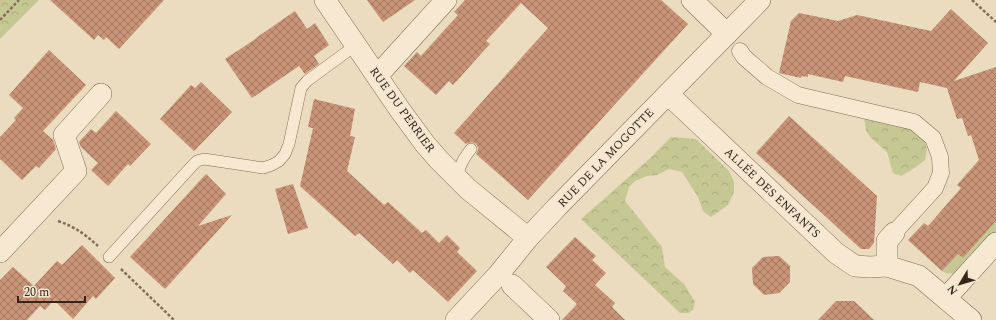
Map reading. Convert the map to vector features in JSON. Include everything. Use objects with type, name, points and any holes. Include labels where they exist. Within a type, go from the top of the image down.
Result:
[{"type":"street","name":"RUE DU PERRIER","points":[[325,0],[425,144],[457,178],[528,238]]},
{"type":"street","points":[[377,76],[446,0]]},
{"type":"street","points":[[692,0],[727,34]]},
{"type":"street","name":"RUE DE LA MOGOTTE","points":[[456,320],[498,275],[528,238],[760,0]]},
{"type":"street","points":[[740,51],[744,57],[767,77],[798,96],[914,122],[933,138],[940,157],[941,174],[935,188],[887,241],[887,266]]},
{"type":"street","points":[[0,252],[76,171],[64,135],[101,94]]},
{"type":"street","name":"ALLÉE DES ENFANTS","points":[[668,94],[836,253],[856,266],[887,266],[919,276],[971,320]]},
{"type":"street","points":[[946,298],[996,243]]},
{"type":"street","points":[[512,285],[549,320]]},
{"type":"lane","points":[[109,257],[197,161],[204,159],[263,168],[279,161],[285,154],[289,144],[301,88],[307,81],[356,45]]},
{"type":"lane","points":[[457,178],[463,159],[471,149]]},
{"type":"path","points":[[0,20],[19,0]]},
{"type":"path","points":[[972,0],[996,22]]},
{"type":"green space","points":[[0,0],[39,0],[0,39]]},
{"type":"green space","points":[[864,117],[905,123],[925,141],[927,150],[925,160],[901,176],[893,173],[887,152],[871,138],[866,131]]},
{"type":"green space","points":[[671,137],[696,139],[729,171],[734,182],[734,192],[728,205],[711,217],[703,211],[698,197],[682,172],[669,169],[657,175],[647,176],[635,181],[629,187],[625,201],[662,247],[665,267],[684,284],[695,302],[693,310],[688,313],[680,313],[581,219],[648,160]]},
{"type":"green space","points":[[996,221],[996,236],[956,273],[949,274],[942,271],[958,254],[963,258]]},
{"type":"building","points":[[50,0],[164,0],[119,49],[106,37],[104,40],[98,35],[94,40]]},
{"type":"building","points":[[367,0],[415,0],[383,22]]},
{"type":"building","points":[[465,0],[661,0],[688,24],[528,200],[476,154],[478,147],[476,144],[472,142],[466,144],[454,133],[548,28],[521,3],[486,41],[490,44],[453,85],[449,81],[436,95],[404,66],[417,52],[421,56],[458,15],[454,12]]},
{"type":"building","points":[[951,9],[988,43],[954,81],[996,67],[996,221],[963,258],[958,254],[942,271],[908,240],[924,223],[928,226],[961,188],[957,185],[979,160],[971,135],[968,136],[962,118],[957,119],[947,88],[920,82],[918,92],[845,76],[843,82],[808,74],[808,77],[802,76],[801,78],[779,73],[791,21],[799,13],[838,21],[857,15],[931,31]]},
{"type":"building","points":[[295,11],[307,29],[315,23],[329,45],[314,56],[319,64],[305,74],[299,66],[252,98],[225,59]]},
{"type":"building","points":[[49,50],[86,85],[43,131],[53,140],[56,149],[39,168],[36,166],[22,180],[0,159],[0,137],[16,120],[14,118],[23,108],[9,95]]},
{"type":"building","points":[[201,82],[232,112],[194,151],[160,119],[191,85],[195,88]]},
{"type":"building","points":[[314,99],[355,109],[350,136],[355,137],[347,171],[384,205],[388,202],[422,233],[426,230],[439,243],[447,235],[460,248],[457,252],[477,271],[448,302],[413,270],[410,273],[397,260],[393,264],[359,233],[355,236],[300,186],[313,128],[308,127]]},
{"type":"building","points":[[116,111],[151,144],[130,166],[128,164],[108,186],[91,170],[98,163],[81,147],[79,142],[91,129],[96,133]]},
{"type":"building","points":[[789,116],[877,196],[874,243],[869,249],[861,249],[756,153]]},
{"type":"building","points":[[206,174],[226,194],[198,226],[232,215],[165,289],[130,257]]},
{"type":"building","points":[[293,184],[308,228],[288,234],[275,189]]},
{"type":"building","points":[[575,237],[596,256],[592,260],[606,273],[595,285],[615,303],[612,307],[625,320],[562,320],[577,304],[563,291],[566,286],[546,267]]},
{"type":"building","points":[[82,245],[115,278],[96,299],[93,296],[73,319],[54,300],[45,310],[40,306],[27,320],[0,320],[0,280],[13,267],[34,286],[57,261],[62,265]]},
{"type":"building","points":[[779,256],[790,266],[790,282],[779,293],[764,295],[753,284],[752,268],[763,257]]},
{"type":"building","points":[[836,301],[854,301],[874,320],[818,320]]}]
